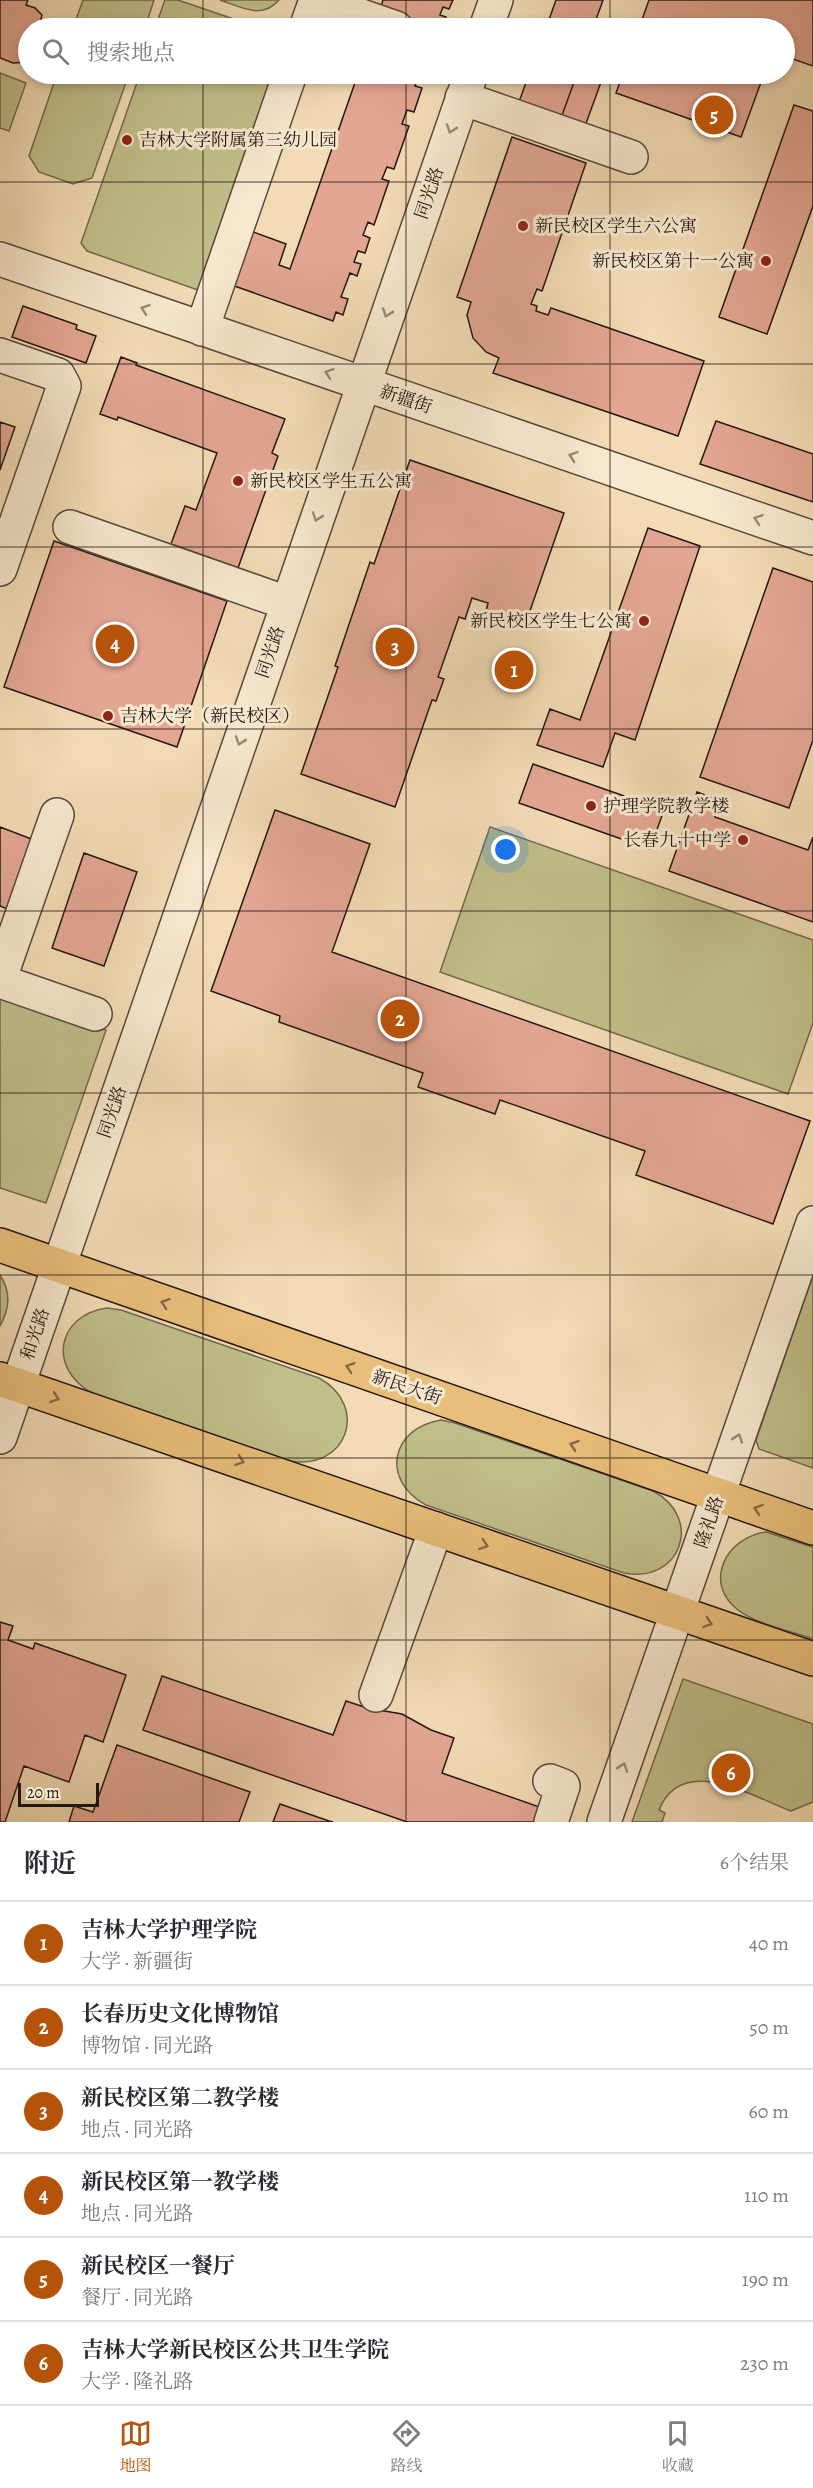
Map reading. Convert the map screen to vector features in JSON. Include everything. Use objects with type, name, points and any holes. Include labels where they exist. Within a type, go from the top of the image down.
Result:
[{"type":"main road","name":"新民大街","points":[[0,1245],[813,1528]]},
{"type":"main road","points":[[9,1382],[813,1659]]},
{"type":"street","points":[[310,18],[316,0],[367,18]]},
{"type":"street","points":[[490,18],[496,0]]},
{"type":"street","points":[[202,329],[287,84]]},
{"type":"street","points":[[466,86],[631,157]]},
{"type":"street","name":"同光路","points":[[59,1266],[466,86]]},
{"type":"street","name":"新疆街","points":[[0,259],[813,538]]},
{"type":"street","points":[[0,355],[58,375],[64,386],[0,569]]},
{"type":"street","points":[[70,527],[287,603]]},
{"type":"street","points":[[57,814],[0,979],[95,1014]]},
{"type":"street","name":"隆礼路","points":[[604,1822],[813,1223]]},
{"type":"street","name":"和光路","points":[[0,1437],[9,1382],[59,1266]]},
{"type":"street","points":[[376,1695],[436,1529]]},
{"type":"street","points":[[550,1781],[563,1786],[551,1822]]},
{"type":"shaded area","points":[[83,0],[154,0],[148,18],[77,18]]},
{"type":"shaded area","points":[[165,0],[178,0],[231,18],[159,18]]},
{"type":"shaded area","points":[[220,0],[279,0],[272,6],[258,11]]},
{"type":"shaded area","points":[[0,73],[18,80],[18,84],[26,84],[9,131],[0,128]]},
{"type":"shaded area","points":[[54,84],[125,84],[92,178],[73,184],[39,172],[29,156]]},
{"type":"shaded area","points":[[137,84],[270,84],[198,290],[87,251],[81,243]]},
{"type":"shaded area","points":[[490,827],[813,940],[813,1023],[788,1094],[440,972]]},
{"type":"shaded area","points":[[0,993],[106,1030],[46,1203],[0,1188]]},
{"type":"shaded area","points":[[0,1275],[4,1281],[8,1300],[6,1313],[0,1326]]},
{"type":"shaded area","points":[[813,1275],[813,1468],[759,1449],[756,1440]]},
{"type":"shaded area","points":[[107,1308],[121,1310],[319,1378],[335,1390],[344,1404],[347,1419],[345,1434],[338,1447],[326,1456],[310,1461],[290,1461],[92,1393],[68,1370],[64,1357],[64,1344],[68,1331],[77,1321],[90,1313]]},
{"type":"shaded area","points":[[441,1420],[653,1491],[669,1503],[678,1517],[681,1532],[679,1546],[672,1559],[660,1569],[644,1574],[624,1573],[426,1505],[411,1494],[402,1482],[397,1469],[398,1456],[402,1444],[411,1433],[424,1425]]},
{"type":"shaded area","points":[[766,1532],[813,1547],[813,1639],[746,1615],[727,1599],[722,1587],[721,1575],[730,1552],[739,1543]]},
{"type":"shaded area","points":[[683,1679],[813,1724],[813,1802],[791,1811],[738,1789],[719,1783],[700,1781],[684,1784],[670,1793],[659,1810],[665,1813],[662,1822],[632,1822]]},
{"type":"building","points":[[0,0],[28,0],[26,5],[35,8],[42,15],[41,18],[18,18],[18,63],[0,58]]},
{"type":"building","points":[[383,0],[453,0],[449,9],[443,7],[440,15],[446,18],[377,18]]},
{"type":"building","points":[[556,0],[603,0],[597,18],[550,18]]},
{"type":"building","points":[[649,0],[813,0],[813,66],[795,60],[795,18],[643,18]]},
{"type":"building","points":[[355,84],[416,84],[415,86],[422,88],[414,112],[407,110],[402,124],[409,126],[394,169],[387,167],[382,179],[389,181],[374,225],[368,222],[363,235],[370,238],[365,253],[358,251],[354,262],[361,264],[357,276],[350,273],[341,297],[348,299],[343,315],[336,312],[333,321],[226,283],[245,229],[286,244],[279,265],[290,269]]},
{"type":"building","points":[[525,84],[573,84],[561,118],[519,102]]},
{"type":"building","points":[[573,84],[600,84],[585,126],[561,118]]},
{"type":"building","points":[[619,84],[760,84],[741,137],[616,93]]},
{"type":"building","name":"新民校区第十一公寓","points":[[794,105],[813,111],[813,206],[767,334],[719,317]]},
{"type":"building","name":"新民校区学生六公寓","points":[[512,137],[586,163],[542,291],[537,289],[531,304],[537,306],[536,311],[548,315],[551,308],[704,361],[678,436],[493,373],[499,358],[486,352],[473,338],[467,315],[471,302],[457,297]]},
{"type":"building","points":[[23,306],[77,325],[76,329],[96,336],[86,363],[12,337]]},
{"type":"building","name":"新民校区学生五公寓","points":[[121,357],[137,363],[136,365],[285,419],[272,453],[278,456],[238,568],[171,544],[185,506],[196,510],[217,453],[118,417],[117,420],[100,414]]},
{"type":"building","points":[[716,421],[813,454],[813,502],[700,464]]},
{"type":"building","points":[[0,422],[15,427],[0,470]]},
{"type":"building","points":[[410,460],[564,513],[524,628],[485,615],[488,603],[472,598],[465,619],[459,617],[438,677],[444,679],[436,701],[432,700],[395,807],[301,774],[338,667],[335,666],[370,562],[374,564]]},
{"type":"building","name":"新民校区学生七公寓","points":[[648,528],[700,546],[635,740],[615,733],[603,767],[537,745],[550,709],[580,720]]},
{"type":"building","points":[[54,541],[227,601],[177,747],[4,687]]},
{"type":"building","points":[[773,568],[813,582],[813,740],[789,808],[700,777]]},
{"type":"building","name":"护理学院教学楼","points":[[533,764],[664,810],[650,849],[519,803]]},
{"type":"building","points":[[697,792],[721,801],[715,817],[808,850],[813,837],[813,922],[669,871]]},
{"type":"building","points":[[275,810],[370,844],[332,952],[810,1121],[773,1224],[636,1175],[645,1151],[500,1100],[495,1114],[418,1087],[423,1073],[279,1022],[280,1016],[211,991]]},
{"type":"building","points":[[0,827],[34,840],[10,910],[0,906]]},
{"type":"building","points":[[84,853],[137,872],[104,966],[52,948]]},
{"type":"building","points":[[0,1622],[13,1626],[8,1640],[33,1649],[35,1643],[126,1675],[103,1742],[85,1735],[69,1782],[24,1766],[5,1822],[0,1822]]},
{"type":"building","points":[[162,1676],[333,1735],[346,1701],[367,1708],[402,1714],[431,1730],[454,1738],[442,1773],[545,1809],[540,1822],[407,1822],[143,1730]]},
{"type":"building","points":[[117,1745],[250,1792],[239,1822],[69,1822],[74,1806],[93,1812]]},
{"type":"building","points":[[280,1804],[329,1821],[333,1822],[273,1822]]},
{"type":"place","name":"新民校区一餐厅","points":[[714,115]]},
{"type":"place","name":"吉林大学附属第三幼儿园","points":[[127,140]]},
{"type":"place","name":"新民校区学生六公寓","points":[[523,226]]},
{"type":"place","name":"新民校区第十一公寓","points":[[766,261]]},
{"type":"place","name":"新民校区学生五公寓","points":[[238,481]]},
{"type":"place","name":"新民校区学生七公寓","points":[[644,621]]},
{"type":"place","name":"新民校区第一教学楼","points":[[115,644]]},
{"type":"place","name":"新民校区第二教学楼","points":[[395,647]]},
{"type":"place","name":"吉林大学护理学院","points":[[514,670]]},
{"type":"place","name":"吉林大学（新民校区）","points":[[108,716]]},
{"type":"place","name":"护理学院教学楼","points":[[591,806]]},
{"type":"place","name":"长春九十中学","points":[[743,840]]},
{"type":"place","name":"长春历史文化博物馆","points":[[400,1019]]},
{"type":"place","name":"吉林大学新民校区公共卫生学院","points":[[731,1773]]}]
